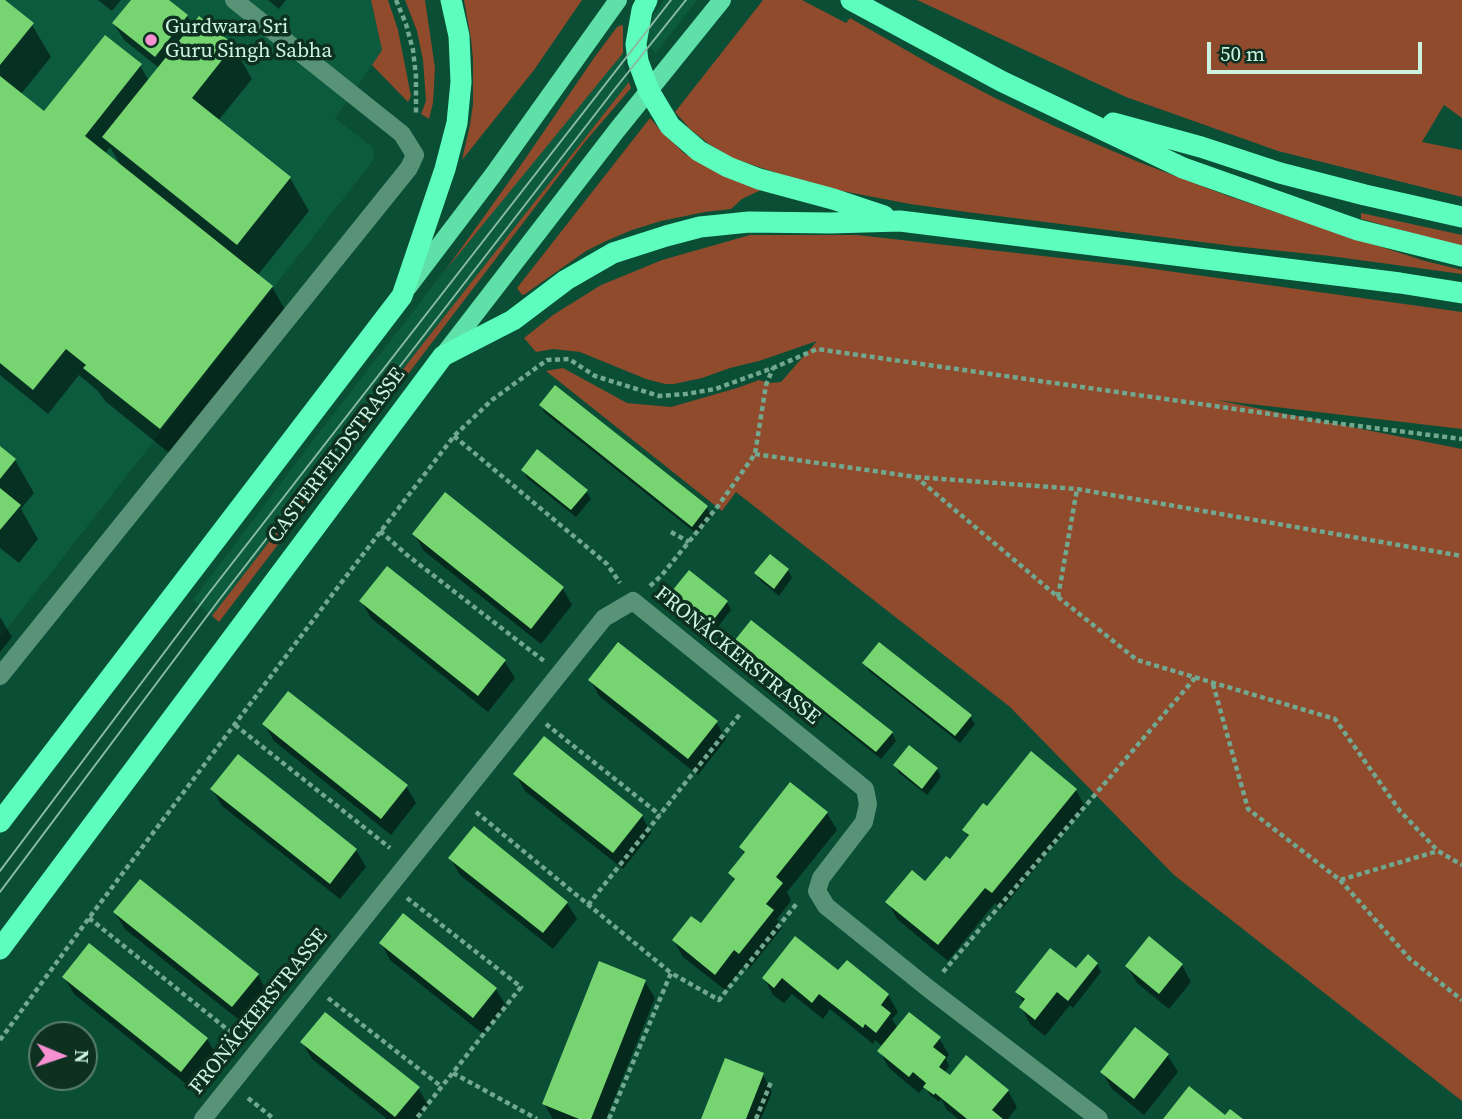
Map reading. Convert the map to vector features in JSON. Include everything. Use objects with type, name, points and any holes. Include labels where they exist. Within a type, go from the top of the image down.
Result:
[{"type":"highway","points":[[0,822],[402,296],[445,169],[457,123],[461,82],[459,36],[451,0]]},
{"type":"highway","points":[[648,0],[642,10],[636,44],[638,61],[649,91],[670,126],[699,151],[728,167],[759,179],[900,221]]},
{"type":"highway","points":[[851,0],[980,70],[1183,168],[1358,230],[1462,256]]},
{"type":"highway","points":[[1066,110],[1201,147],[1292,176],[1462,217]]},
{"type":"highway","points":[[443,356],[513,320],[566,280],[613,253],[700,227],[749,222],[900,221],[1462,293]]},
{"type":"highway","name":"CASTERFELDSTRASSE","points":[[0,949],[443,356]]},
{"type":"main road","points":[[402,296],[493,176],[618,0]]},
{"type":"main road","name":"CASTERFELDSTRASSE","points":[[443,356],[722,0]]},
{"type":"street","points":[[0,676],[409,168],[415,155],[402,135],[234,0]]},
{"type":"street","name":"FRONÄCKERSTRASSE","points":[[203,1119],[604,618],[633,601],[864,789],[868,804],[864,822],[821,878],[817,891]]},
{"type":"street","points":[[817,891],[826,906],[1099,1119]]},
{"type":"path","points":[[397,0],[413,50],[416,76],[415,155]]},
{"type":"path","points":[[0,1040],[234,725],[454,436],[492,400],[547,360],[569,359],[596,376],[659,396],[715,389],[773,368],[817,348],[1326,422],[1462,439]]},
{"type":"path","points":[[454,436],[607,565],[633,601],[661,576],[718,506],[755,454],[766,384],[773,368]]},
{"type":"path","points":[[755,454],[916,477],[1077,489],[1462,556]]},
{"type":"path","points":[[916,477],[1137,660],[1335,719],[1400,811],[1438,851],[1462,865]]},
{"type":"path","points":[[1058,597],[1077,489]]},
{"type":"path","points":[[380,531],[559,674]]},
{"type":"path","points":[[671,532],[689,542]]},
{"type":"path","points":[[929,989],[1195,678]]},
{"type":"path","points":[[1213,684],[1248,809],[1340,880],[1410,959],[1462,1000]]},
{"type":"path","points":[[589,905],[754,698]]},
{"type":"path","points":[[529,711],[660,815]]},
{"type":"path","points":[[234,725],[408,862]]},
{"type":"path","points":[[459,798],[671,973],[719,1000],[800,900],[817,891]]},
{"type":"path","points":[[1340,880],[1438,851]]},
{"type":"path","points":[[390,885],[521,987],[416,1119]]},
{"type":"path","points":[[89,918],[257,1052]]},
{"type":"path","points":[[608,1119],[671,973]]},
{"type":"path","points":[[311,984],[442,1087]]},
{"type":"path","points":[[453,1073],[537,1119]]},
{"type":"path","points":[[756,1119],[771,1082]]},
{"type":"path","points":[[231,1084],[274,1119]]},
{"type":"shaded area","points":[[0,0],[371,0],[382,50],[335,118],[372,147],[374,159],[0,638]]},
{"type":"shaded area","points":[[371,0],[388,0],[398,30],[411,96],[408,102],[372,65],[382,50]]},
{"type":"shaded area","points":[[405,0],[425,0],[435,68],[433,103],[429,119],[421,114],[426,101],[423,60],[417,31]]},
{"type":"shaded area","points":[[464,0],[582,0],[534,70],[462,160],[473,104],[473,60]]},
{"type":"shaded area","points":[[664,0],[697,0],[656,53],[650,47],[649,33],[652,17]]},
{"type":"shaded area","points":[[763,0],[802,0],[846,23],[850,18],[993,97],[1141,163],[1326,229],[1462,270],[1462,274],[910,204],[837,190],[732,158],[690,129],[675,112]]},
{"type":"shaded area","points":[[917,0],[1462,0],[1462,118],[1444,105],[1422,142],[1462,150],[1462,197],[1278,151],[1126,97]]},
{"type":"shaded area","points":[[621,25],[623,53],[445,271],[594,58]]},
{"type":"shaded area","points":[[623,53],[629,82],[212,616],[193,600],[477,229]]},
{"type":"shaded area","points":[[629,82],[631,88],[584,143],[219,622],[212,616]]},
{"type":"shaded area","points":[[650,118],[685,154],[737,181],[761,190],[742,199],[731,209],[661,221],[606,241],[586,251],[522,295],[517,288]]},
{"type":"shaded area","points":[[1361,213],[1462,235],[1462,247],[1361,219]]},
{"type":"shaded area","points":[[750,235],[857,235],[1132,266],[1462,312],[1462,429],[1216,400],[1462,449],[1462,1101],[1174,875],[1010,707],[736,492],[722,511],[546,371],[563,368],[627,403],[671,407],[759,380],[781,382],[817,341],[702,378],[665,384],[580,352],[553,349],[536,352],[524,338],[553,315],[601,285],[662,260]]},
{"type":"building","points":[[0,0],[5,0],[34,23],[0,65]]},
{"type":"building","name":"Gurdwara Sri Guru Singh Sabha","points":[[131,0],[169,0],[188,15],[155,57],[112,23]]},
{"type":"building","points":[[199,16],[234,45],[192,98],[291,177],[237,245],[102,137]]},
{"type":"building","points":[[105,35],[142,64],[85,136],[273,286],[160,429],[83,368],[86,365],[66,349],[33,390],[0,363],[0,76],[44,111]]},
{"type":"building","points":[[555,385],[708,506],[692,527],[539,405]]},
{"type":"building","points":[[0,446],[16,459],[0,479]]},
{"type":"building","points":[[537,449],[588,490],[571,510],[521,470]]},
{"type":"building","points":[[0,488],[21,505],[0,530]]},
{"type":"building","points":[[445,492],[564,587],[531,629],[412,534]]},
{"type":"building","points":[[770,554],[789,569],[774,589],[754,573]]},
{"type":"building","points":[[387,566],[506,660],[478,696],[359,601]]},
{"type":"building","points":[[689,570],[728,601],[712,622],[672,591]]},
{"type":"building","points":[[751,620],[893,732],[876,752],[735,640]]},
{"type":"building","points":[[618,642],[718,721],[688,759],[588,680]]},
{"type":"building","points":[[879,642],[972,715],[955,736],[862,663]]},
{"type":"building","points":[[288,691],[408,785],[381,819],[262,724]]},
{"type":"building","points":[[544,736],[643,815],[613,853],[513,774]]},
{"type":"building","points":[[909,745],[938,768],[922,789],[893,765]]},
{"type":"building","points":[[1031,751],[1077,789],[992,893],[985,888],[938,945],[885,902],[912,870],[925,881],[946,856],[950,859],[969,835],[962,830],[983,803],[987,806]]},
{"type":"building","points":[[238,754],[357,849],[330,884],[210,789]]},
{"type":"building","points":[[790,782],[828,812],[776,877],[783,883],[766,904],[774,910],[739,954],[734,950],[715,975],[672,940],[691,916],[701,923],[735,879],[728,873],[745,852],[739,847]]},
{"type":"building","points":[[474,826],[568,902],[543,933],[448,858]]},
{"type":"building","points":[[140,879],[259,974],[232,1007],[113,912]]},
{"type":"building","points":[[403,913],[497,988],[473,1018],[379,943]]},
{"type":"building","points":[[795,936],[838,970],[847,960],[889,994],[881,1005],[891,1013],[876,1033],[865,1024],[863,1028],[819,994],[812,1003],[782,978],[774,988],[762,978]]},
{"type":"building","points":[[1149,936],[1183,964],[1159,994],[1125,966]]},
{"type":"building","points":[[89,943],[208,1038],[181,1072],[62,977]]},
{"type":"building","points":[[1050,948],[1076,968],[1088,954],[1098,963],[1068,1001],[1057,992],[1035,1020],[1019,1007],[1025,999],[1015,992]]},
{"type":"building","points":[[599,961],[646,980],[591,1119],[579,1119],[542,1104]]},
{"type":"building","points":[[325,1012],[420,1087],[395,1117],[300,1042]]},
{"type":"building","points":[[909,1012],[941,1037],[933,1047],[946,1057],[939,1067],[950,1075],[966,1055],[1009,1090],[992,1110],[1003,1119],[967,1119],[935,1093],[934,1095],[923,1087],[926,1083],[913,1072],[909,1077],[877,1051]]},
{"type":"building","points":[[1135,1027],[1169,1054],[1134,1099],[1100,1072]]},
{"type":"building","points":[[725,1058],[764,1073],[746,1119],[701,1119]]},
{"type":"building","points":[[1189,1086],[1225,1115],[1230,1109],[1243,1119],[1163,1119]]},
{"type":"tram line","points":[[0,871],[209,593],[671,0]]},
{"type":"tram line","points":[[0,892],[219,600],[686,0]]},
{"type":"place","name":"Gurdwara Sri Guru Singh Sabha","points":[[151,40]]}]
